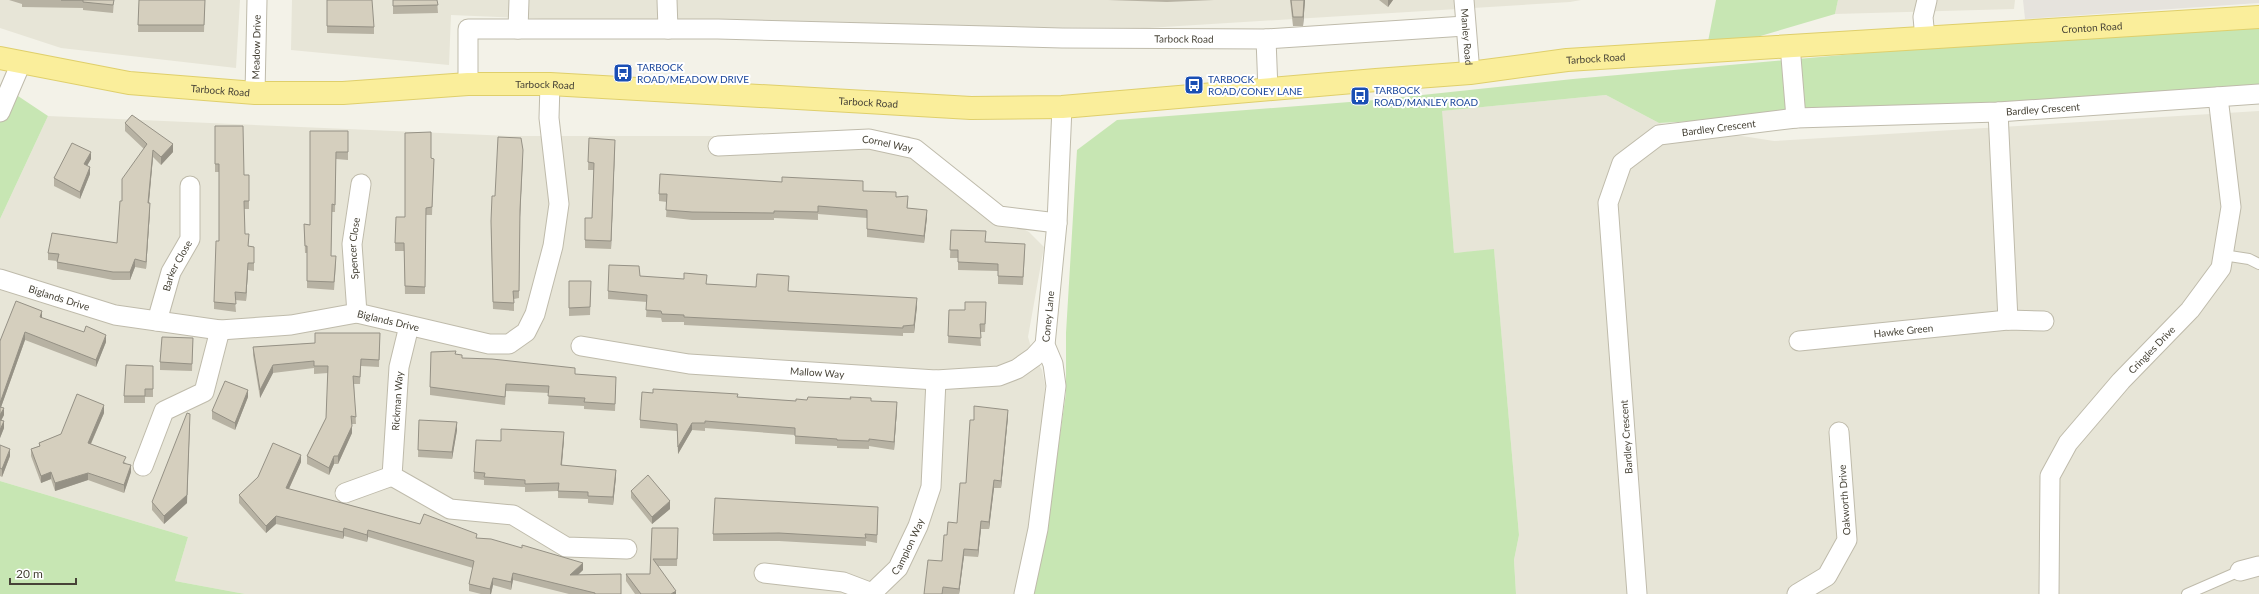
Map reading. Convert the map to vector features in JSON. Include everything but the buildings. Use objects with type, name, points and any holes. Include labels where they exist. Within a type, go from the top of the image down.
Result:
[{"type":"main road","name":"Cronton Road","points":[[1924,38],[2259,17]]},
{"type":"main road","name":"Tarbock Road","points":[[0,58],[129,83],[255,93],[343,93],[468,84],[550,84],[971,108],[1062,107],[1470,74],[1567,60],[1790,45],[1924,38]]},
{"type":"street","name":"Meadow Drive","points":[[255,93],[257,0]]},
{"type":"street","points":[[518,29],[519,0]]},
{"type":"street","points":[[667,0],[668,29]]},
{"type":"street","name":"Manley Road","points":[[1464,0],[1470,74]]},
{"type":"street","points":[[1924,38],[1923,16],[1927,0]]},
{"type":"street","name":"Tarbock Road","points":[[468,84],[468,29],[668,29],[1062,38],[1266,39],[1465,26]]},
{"type":"street","points":[[1266,39],[1268,90]]},
{"type":"street","points":[[1790,45],[1796,118]]},
{"type":"street","points":[[0,112],[21,62]]},
{"type":"street","name":"Biglands Drive","points":[[1,283],[116,315],[220,330],[291,325],[357,313],[380,316],[409,326],[489,344],[508,344],[526,332],[535,314],[553,246],[559,204],[549,118],[550,84]]},
{"type":"street","name":"Bardley Crescent","points":[[1638,594],[1608,203],[1622,163],[1659,135],[1796,118],[1998,112],[2259,94]]},
{"type":"street","name":"Cringles Drive","points":[[2049,594],[2050,476],[2068,443],[2121,382],[2190,310],[2221,268],[2231,207],[2218,97]]},
{"type":"street","name":"Coney Lane","points":[[1024,594],[1038,529],[1056,386],[1053,364],[1045,346],[1057,223],[1062,107]]},
{"type":"street","points":[[1998,112],[2008,320]]},
{"type":"street","name":"Cornel Way","points":[[718,146],[869,139],[915,149],[999,216],[1057,223]]},
{"type":"street","name":"Spencer Close","points":[[357,313],[352,244],[361,184]]},
{"type":"street","name":"Barker Close","points":[[157,321],[171,272],[190,239],[190,186]]},
{"type":"street","name":"Hawke Green","points":[[1799,341],[2008,320],[2044,321]]},
{"type":"street","name":"Rickman Way","points":[[392,476],[399,367],[409,326]]},
{"type":"street","points":[[143,466],[164,411],[204,392],[220,330]]},
{"type":"street","name":"Mallow Way","points":[[581,346],[689,364],[936,380],[999,376],[1017,369],[1034,357],[1045,346]]},
{"type":"street","name":"Campion Way","points":[[764,573],[842,582],[872,594],[898,568],[918,526],[931,487],[936,380]]},
{"type":"street","name":"Oakworth Drive","points":[[1797,594],[1827,576],[1847,540],[1839,432]]},
{"type":"street","points":[[345,493],[392,476],[450,509],[513,515],[566,547],[627,549]]},
{"type":"street","points":[[2240,571],[2259,566]]},
{"type":"lane","points":[[2223,255],[2249,259],[2259,264]]},
{"type":"lane","points":[[2187,594],[2240,571]]},
{"type":"shaded area","points":[[0,0],[240,0],[236,68],[61,48],[0,28]]},
{"type":"shaded area","points":[[292,0],[1581,0],[1570,2],[1147,28],[656,24],[451,15],[449,65],[291,50]]},
{"type":"shaded area","points":[[1838,0],[2015,0],[2014,9],[1835,14]]},
{"type":"shaded area","points":[[2023,0],[2259,0],[2259,3],[2025,19]]},
{"type":"shaded area","points":[[1606,95],[1659,123],[1774,141],[2259,111],[2259,594],[1516,594],[1514,560],[1519,535],[1494,250],[1454,253],[1441,111]]},
{"type":"shaded area","points":[[48,116],[511,136],[909,136],[999,216],[1029,232],[1044,247],[1028,337],[1034,357],[1042,370],[1045,385],[1043,424],[1028,532],[1015,594],[245,594],[175,581],[188,537],[0,481],[0,219]]},
{"type":"green space","points":[[1716,0],[1838,0],[1835,14],[1706,52]]},
{"type":"green space","points":[[2259,18],[2259,91],[1659,123],[1606,95],[1442,111],[1454,253],[1494,249],[1519,535],[1514,560],[1516,594],[1031,594],[1046,533],[1066,393],[1066,333],[1077,150],[1117,120],[1375,100],[1573,79]]},
{"type":"green space","points":[[12,92],[48,116],[0,219],[0,116]]},
{"type":"green space","points":[[0,481],[188,537],[175,581],[245,594],[0,594]]},
{"type":"place","name":"TARBOCK ROAD/MEADOW DRIVE","points":[[623,73]]},
{"type":"place","name":"TARBOCK ROAD/CONEY LANE","points":[[1194,85]]},
{"type":"place","name":"TARBOCK ROAD/MANLEY ROAD","points":[[1360,96]]}]
